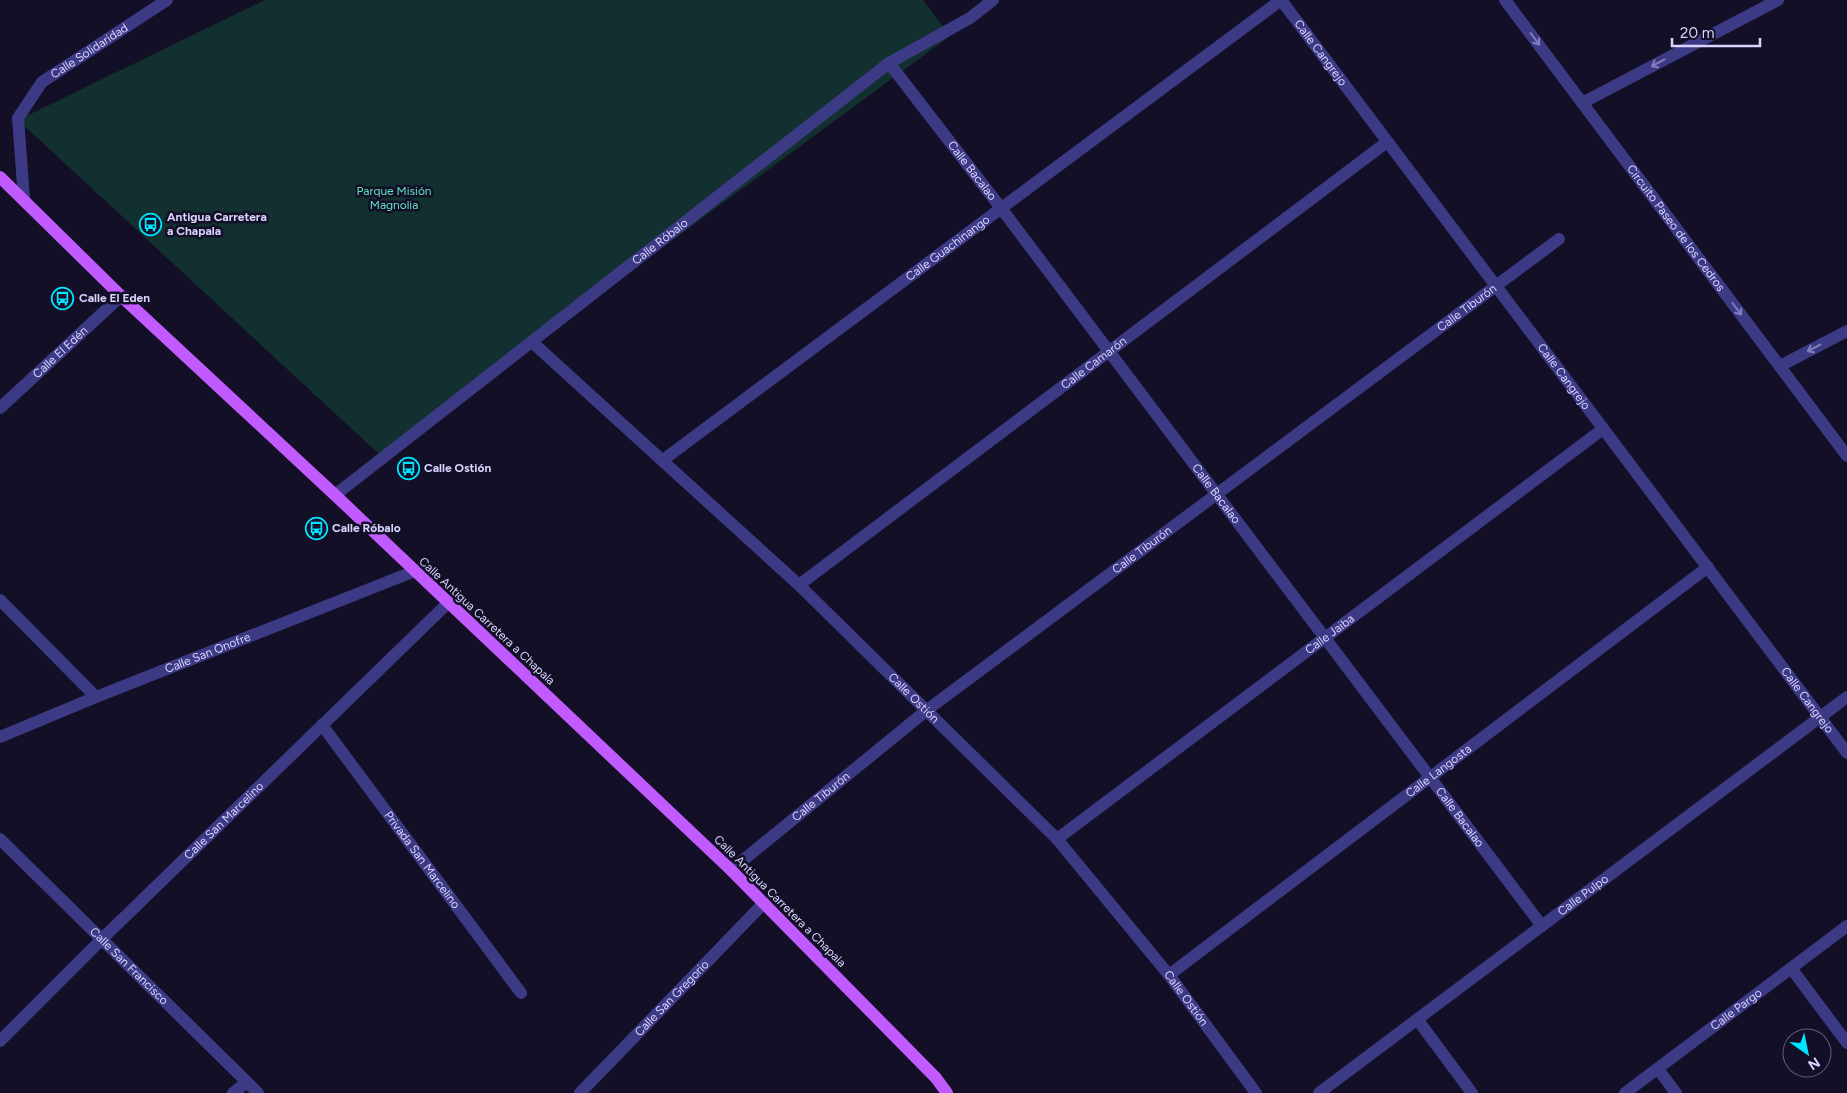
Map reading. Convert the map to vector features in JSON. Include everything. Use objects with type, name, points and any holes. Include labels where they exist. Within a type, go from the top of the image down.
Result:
[{"type":"main road","name":"Calle Antigua Carretera a Chapala","points":[[0,177],[121,296],[335,495],[731,870],[936,1078],[947,1093]]},
{"type":"street","name":"Calle Solidaridad","points":[[24,199],[18,118],[42,82],[166,0]]},
{"type":"street","name":"Calle Róbalo","points":[[335,495],[889,64],[970,18],[993,0]]},
{"type":"street","name":"Calle Cangrejo","points":[[1281,0],[1847,753]]},
{"type":"street","name":"Calle Guachinango","points":[[663,460],[1281,0]]},
{"type":"street","name":"Circuito Paseo de los Cedros","points":[[1505,0],[1847,456]]},
{"type":"street","points":[[1582,103],[1778,0]]},
{"type":"street","name":"Calle Bacalao","points":[[889,64],[1001,208],[1542,926]]},
{"type":"street","name":"Calle Camarón","points":[[799,585],[1387,142]]},
{"type":"street","name":"Calle Tiburón","points":[[731,870],[927,710],[1559,239]]},
{"type":"street","name":"Calle El Edén","points":[[0,408],[121,296]]},
{"type":"street","points":[[1780,366],[1847,331]]},
{"type":"street","name":"Calle Ostión","points":[[532,342],[799,585],[1057,839],[1169,975],[1256,1093]]},
{"type":"street","name":"Calle Jaiba","points":[[1057,839],[1603,429]]},
{"type":"street","name":"Calle Langosta","points":[[1169,975],[1708,567]]},
{"type":"street","name":"Calle San Onofre","points":[[0,736],[96,696],[415,572]]},
{"type":"street","points":[[0,600],[96,696]]},
{"type":"street","name":"Calle San Marcelino","points":[[0,1041],[102,939],[448,603]]},
{"type":"street","name":"Calle Pulpo","points":[[1319,1093],[1847,697]]},
{"type":"street","name":"Privada San Marcelino","points":[[322,725],[521,993]]},
{"type":"street","name":"Calle San Francisco","points":[[0,839],[258,1093]]},
{"type":"street","name":"Calle San Gregorio","points":[[580,1093],[764,903]]},
{"type":"street","name":"Calle Pargo","points":[[1625,1093],[1847,926]]},
{"type":"street","points":[[1791,968],[1847,1043]]},
{"type":"street","points":[[1418,1019],[1472,1093]]},
{"type":"street","points":[[1658,1069],[1676,1093]]},
{"type":"street","points":[[233,1093],[247,1082]]},
{"type":"green space","name":"Parque Misión Magnolia","points":[[265,0],[923,0],[950,36],[380,455],[18,120]]},
{"type":"place","name":"Antigua Carretera a Chapala","points":[[151,224]]},
{"type":"place","name":"Calle El Eden","points":[[63,298]]},
{"type":"place","name":"Calle Ostión","points":[[408,468]]},
{"type":"place","name":"Calle Róbalo","points":[[316,528]]}]
